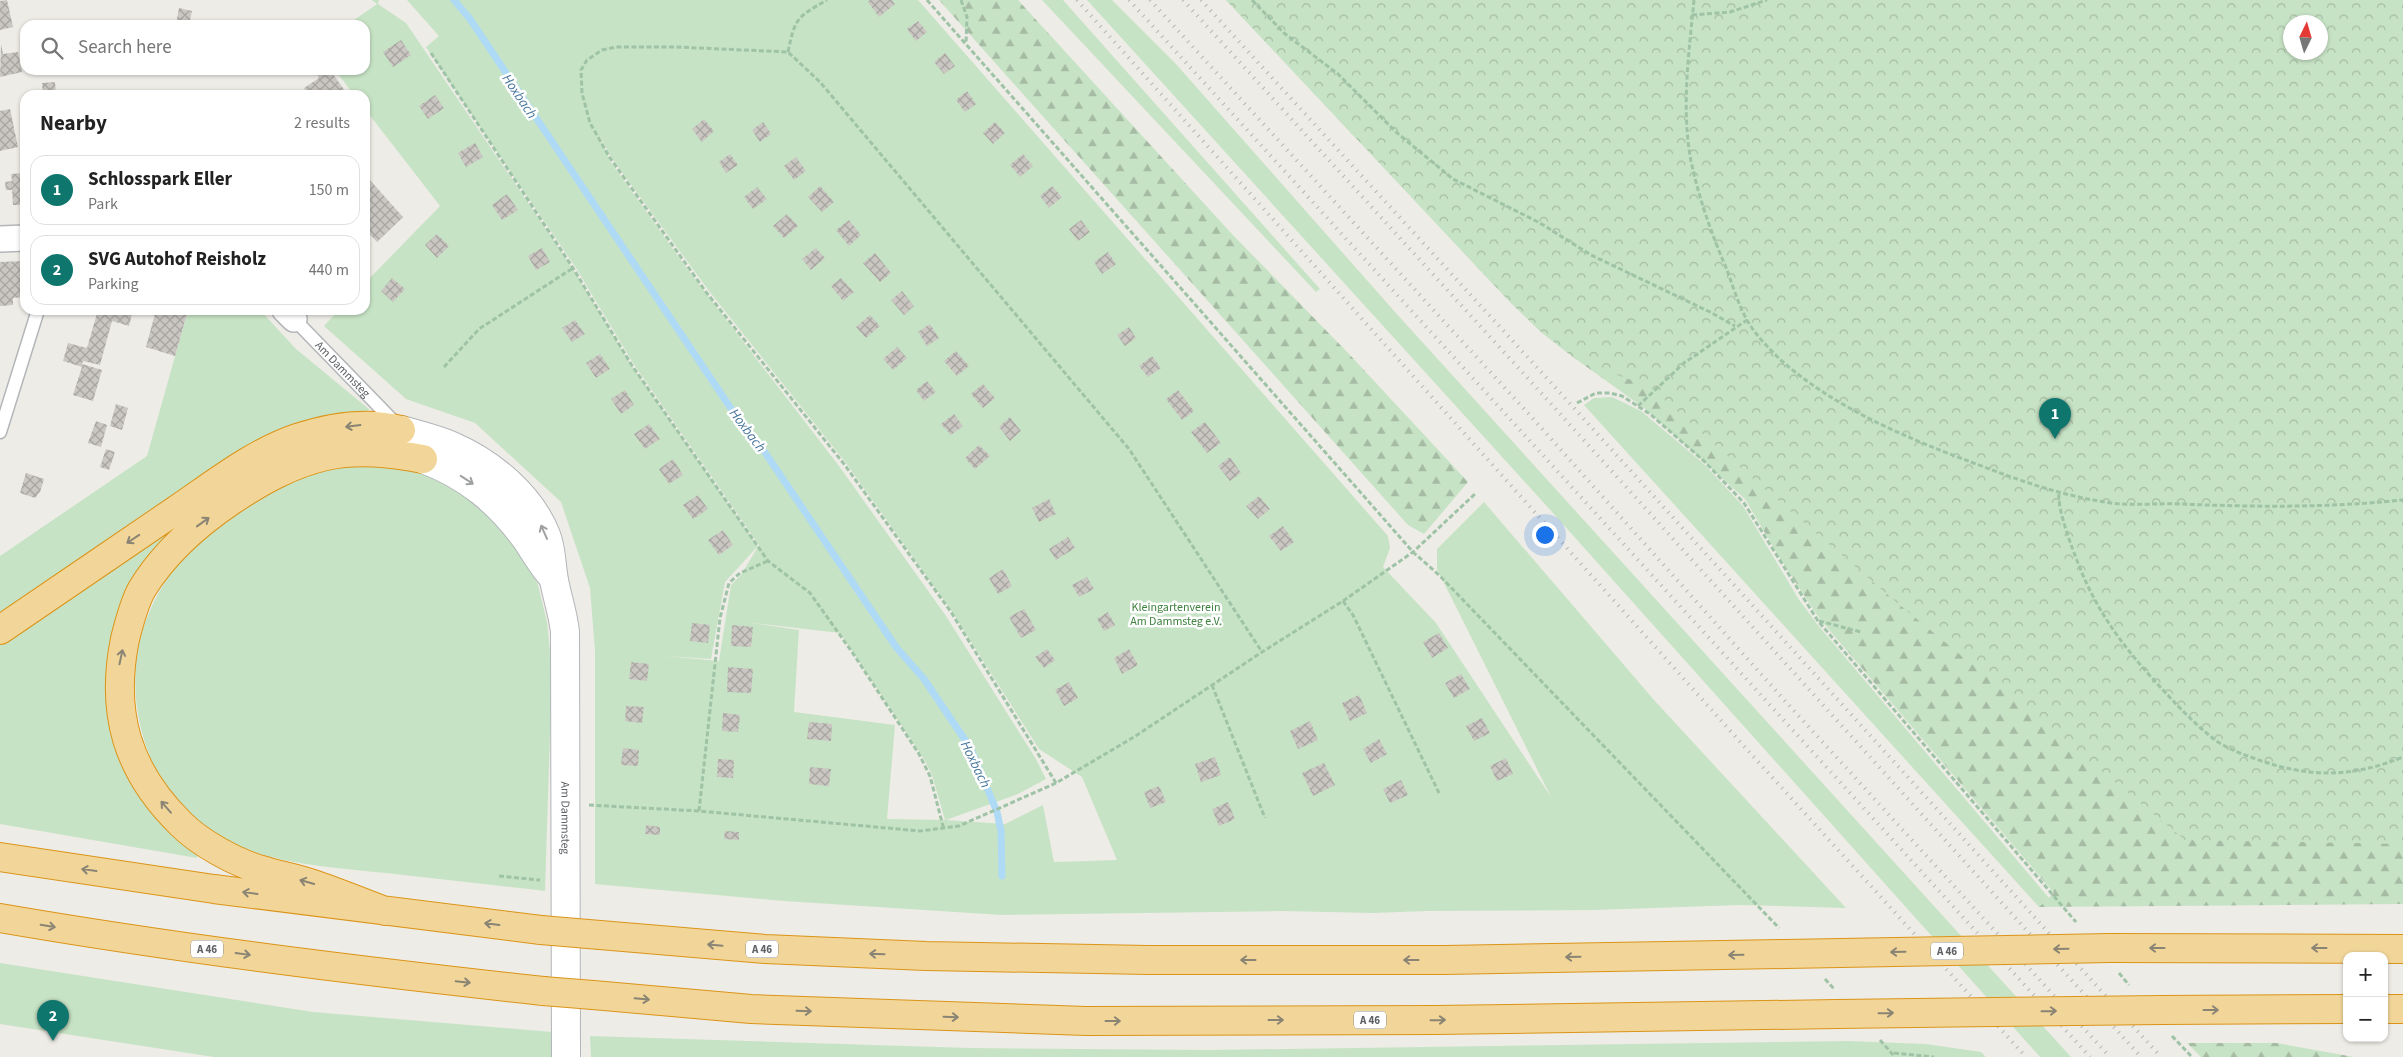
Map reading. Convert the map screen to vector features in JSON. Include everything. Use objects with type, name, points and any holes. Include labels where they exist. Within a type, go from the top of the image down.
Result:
[{"type":"highway","points":[[0,630],[210,487],[260,456],[295,439],[336,428],[367,424],[401,430]]},
{"type":"highway","points":[[385,912],[312,883],[259,870],[199,839],[181,824],[150,790],[130,748],[119,709],[120,666],[128,627],[141,590],[162,562],[194,528],[224,506],[263,480],[296,465],[326,456],[355,452],[380,452],[423,459]]},
{"type":"highway","name":"A 46","points":[[0,857],[385,912],[541,930],[765,949],[926,956],[1444,960],[1782,941],[2110,948],[2403,948]]},
{"type":"highway","name":"A 46","points":[[0,918],[114,937],[415,977],[543,991],[751,1009],[1086,1021],[1426,1020],[1838,1004],[2162,1010],[2343,1009]]},
{"type":"highway","points":[[2388,1009],[2403,1009]]},
{"type":"main road","name":"Am Dammsteg","points":[[401,430],[450,445],[472,456],[517,490],[533,509],[546,535],[554,559],[554,580],[563,613],[565,632],[566,1057]]},
{"type":"main road","name":"Am Dammsteg","points":[[423,459],[442,466],[466,479],[488,496],[522,534],[554,580]]},
{"type":"street","points":[[0,240],[20,238]]},
{"type":"lane","points":[[0,432],[36,315]]},
{"type":"lane","name":"Am Dammsteg","points":[[291,315],[401,430],[423,459]]},
{"type":"path","points":[[788,52],[796,23],[802,14],[827,0]]},
{"type":"path","points":[[928,0],[1414,552],[1446,582],[1782,941]]},
{"type":"path","points":[[961,0],[967,17],[966,44]]},
{"type":"path","points":[[1252,0],[1284,33],[1333,69],[1396,132],[1453,179],[1540,223],[1591,255],[1710,312],[1735,326]]},
{"type":"path","points":[[1694,0],[1688,70],[1691,159],[1703,208],[1747,320],[1778,357],[1852,408],[1893,431],[2059,494],[2129,504],[2158,503],[2245,507],[2307,507],[2403,500]]},
{"type":"path","points":[[1692,15],[1730,12],[1768,0]]},
{"type":"path","points":[[1056,783],[951,612],[844,464],[706,292],[610,158],[590,123],[582,93],[581,70],[587,60],[602,50],[616,47],[676,47],[788,52],[820,82],[1129,449],[1262,652]]},
{"type":"path","points":[[431,53],[573,268],[631,364],[768,561],[810,594],[919,754],[930,776],[944,830]]},
{"type":"path","points":[[444,367],[479,329],[573,268]]},
{"type":"path","points":[[1638,406],[1684,363],[1735,326],[1747,320]]},
{"type":"path","points":[[1577,403],[1596,393],[1610,393],[1622,396],[1638,406],[1704,462],[1744,503],[1818,621],[2042,883]]},
{"type":"path","points":[[564,803],[699,811],[920,831],[944,830],[972,822],[1056,783],[1134,737],[1343,601],[1414,552],[1476,493]]},
{"type":"path","points":[[2059,494],[2070,540],[2100,612],[2130,654],[2169,697],[2194,722],[2217,741],[2235,751],[2283,768],[2333,774],[2360,771],[2403,757]]},
{"type":"path","points":[[699,811],[720,618],[729,583],[740,573],[768,561]]},
{"type":"path","points":[[1343,601],[1353,616],[1440,796]]},
{"type":"path","points":[[1818,621],[1861,632]]},
{"type":"path","points":[[1212,685],[1265,818]]},
{"type":"path","points":[[499,876],[565,883]]},
{"type":"path","points":[[1820,973],[1838,1004]]},
{"type":"path","points":[[1880,1039],[1894,1055],[1934,1057]]},
{"type":"path","points":[[2184,1049],[2192,1057]]},
{"type":"green space","name":"Kleingartenverein Am Dammsteg e.V.","points":[[372,0],[379,0],[378,4],[406,23],[573,269],[630,363],[758,546],[725,582],[711,659],[665,656],[719,661],[731,585],[741,575],[759,545],[633,363],[576,268],[426,47],[439,36],[407,0],[918,0],[1388,536],[1390,548],[1383,567],[1436,623],[1551,797],[1437,569],[1437,549],[1484,502],[1654,700],[1846,908],[1741,905],[1596,910],[1374,913],[1282,911],[1002,915],[784,901],[595,884],[595,651],[590,588],[561,502],[475,423],[406,399],[324,326],[334,315],[370,315],[370,278],[440,206],[370,115],[370,90],[350,90],[339,75],[370,75],[370,20],[354,20],[377,4]],"holes":[[[600,136],[611,157],[709,291],[846,463],[951,610],[1039,749],[1082,777],[1117,860],[1054,862],[1043,805],[1005,824],[946,820],[1018,794],[1046,779],[1036,759],[946,616],[839,466],[688,270],[610,161]],[[745,622],[840,633],[924,759],[932,775],[945,820],[887,819],[895,725],[794,712],[799,630]]]},
{"type":"green space","points":[[939,0],[1018,0],[1231,233],[1350,355],[1468,482],[1424,534],[1408,525]]},
{"type":"green space","points":[[1042,0],[1063,0],[1320,289],[1316,292]]},
{"type":"green space","points":[[1087,0],[1112,0],[1176,64],[1395,312],[2071,1057],[2040,1057],[1544,503]]},
{"type":"green space","points":[[1226,0],[2403,665],[2403,904],[2039,907],[2054,893],[1819,618],[1781,560],[1745,499],[1644,408],[1541,332],[1511,303]]},
{"type":"green space","points":[[1226,0],[2403,0],[2403,844],[2185,840],[1895,601],[1761,486],[1649,386],[1585,364],[1541,332],[1511,303]]},
{"type":"green space","points":[[187,315],[265,315],[296,349],[370,410],[294,428],[0,619],[0,556],[147,456]]},
{"type":"green space","points":[[1612,397],[1641,411],[1704,464],[1743,506],[1798,598],[1817,624],[2049,898],[2039,907],[1584,405],[1594,398]]},
{"type":"green space","points":[[337,464],[415,468],[459,487],[522,548],[538,585],[547,622],[552,671],[545,891],[319,866],[274,858],[232,843],[212,833],[200,824],[178,803],[153,764],[143,736],[136,693],[138,653],[148,616],[165,582],[189,551],[219,523],[252,500],[289,480]]},
{"type":"green space","points":[[242,476],[170,540],[110,696],[199,852],[197,858],[0,824],[0,641]]},
{"type":"green space","points":[[0,963],[313,1012],[552,1032],[552,1057],[214,1057],[0,1024]]},
{"type":"green space","points":[[590,1036],[970,1048],[1209,1050],[1848,1041],[1926,1044],[1981,1052],[1986,1057],[591,1057]]},
{"type":"green space","points":[[2187,1043],[2277,1043],[2354,1057],[2201,1057]]},
{"type":"building","points":[[7,0],[13,27],[0,30],[0,1]]},
{"type":"building","points":[[870,0],[892,0],[895,4],[879,17],[868,2]]},
{"type":"building","points":[[179,8],[192,11],[190,20],[177,20]]},
{"type":"building","points":[[918,21],[927,32],[916,41],[907,29]]},
{"type":"building","points":[[401,40],[411,55],[393,67],[383,52]]},
{"type":"building","points":[[1,44],[3,54],[18,52],[20,72],[0,77]]},
{"type":"building","points":[[945,53],[955,66],[944,74],[934,62]]},
{"type":"building","points":[[318,75],[334,75],[344,90],[305,90],[304,88],[319,78]]},
{"type":"building","points":[[55,82],[56,90],[43,90],[42,83]]},
{"type":"building","points":[[967,91],[976,104],[965,112],[956,100]]},
{"type":"building","points":[[435,95],[444,108],[428,119],[419,106]]},
{"type":"building","points":[[10,109],[18,147],[0,151],[0,111]]},
{"type":"building","points":[[704,119],[714,131],[702,142],[692,129]]},
{"type":"building","points":[[763,122],[771,134],[760,142],[752,130]]},
{"type":"building","points":[[995,122],[1005,133],[993,144],[983,133]]},
{"type":"building","points":[[475,143],[483,157],[466,167],[458,153]]},
{"type":"building","points":[[730,154],[738,165],[726,173],[719,162]]},
{"type":"building","points":[[1023,154],[1033,166],[1020,177],[1010,165]]},
{"type":"building","points":[[796,157],[806,171],[794,180],[784,166]]},
{"type":"building","points":[[20,173],[20,205],[13,205],[12,190],[6,190],[5,182],[12,181],[11,174]]},
{"type":"building","points":[[370,180],[403,217],[377,242],[370,234]]},
{"type":"building","points":[[820,186],[834,202],[822,212],[808,197]]},
{"type":"building","points":[[1052,186],[1062,197],[1049,208],[1040,196]]},
{"type":"building","points":[[757,187],[767,199],[753,209],[744,197]]},
{"type":"building","points":[[507,194],[518,210],[502,220],[492,205]]},
{"type":"building","points":[[787,214],[798,226],[784,238],[773,226]]},
{"type":"building","points":[[849,220],[861,235],[849,246],[836,230]]},
{"type":"building","points":[[1081,220],[1090,232],[1078,241],[1069,229]]},
{"type":"building","points":[[437,234],[449,246],[437,258],[425,245]]},
{"type":"building","points":[[542,248],[550,262],[536,270],[528,256]]},
{"type":"building","points":[[816,248],[825,258],[811,270],[802,259]]},
{"type":"building","points":[[1108,252],[1116,264],[1102,274],[1094,262]]},
{"type":"building","points":[[875,253],[891,273],[880,282],[863,263]]},
{"type":"building","points":[[20,261],[20,297],[13,298],[13,305],[0,306],[0,262]]},
{"type":"building","points":[[392,278],[405,289],[393,302],[381,291]]},
{"type":"building","points":[[841,278],[854,292],[843,301],[831,286]]},
{"type":"building","points":[[902,291],[914,306],[904,315],[891,300]]},
{"type":"building","points":[[97,315],[132,315],[129,326],[112,321],[100,365],[83,361],[82,364],[102,370],[93,401],[73,395],[82,367],[63,361],[68,343],[87,348]]},
{"type":"building","points":[[155,315],[187,315],[175,356],[146,347]]},
{"type":"building","points":[[870,315],[880,326],[866,338],[856,327]]},
{"type":"building","points":[[575,320],[585,334],[572,342],[562,328]]},
{"type":"building","points":[[930,324],[939,338],[927,346],[918,332]]},
{"type":"building","points":[[1129,327],[1136,338],[1125,346],[1117,335]]},
{"type":"building","points":[[897,347],[907,358],[893,370],[883,359]]},
{"type":"building","points":[[956,351],[969,366],[957,376],[944,361]]},
{"type":"building","points":[[600,354],[610,369],[596,378],[586,363]]},
{"type":"building","points":[[1152,356],[1161,368],[1148,377],[1139,366]]},
{"type":"building","points":[[927,381],[936,392],[924,401],[916,390]]},
{"type":"building","points":[[983,384],[995,398],[983,408],[971,394]]},
{"type":"building","points":[[625,390],[634,405],[621,414],[611,399]]},
{"type":"building","points":[[1178,390],[1194,411],[1182,420],[1166,399]]},
{"type":"building","points":[[116,404],[128,408],[122,430],[110,426]]},
{"type":"building","points":[[954,414],[963,426],[951,435],[941,424]]},
{"type":"building","points":[[1010,417],[1021,431],[1010,441],[999,427]]},
{"type":"building","points":[[96,421],[107,425],[101,447],[88,443]]},
{"type":"building","points":[[1205,422],[1221,443],[1207,453],[1191,432]]},
{"type":"building","points":[[649,424],[660,439],[645,449],[634,434]]},
{"type":"building","points":[[979,445],[990,456],[975,469],[965,458]]},
{"type":"building","points":[[106,449],[115,452],[109,470],[100,467]]},
{"type":"building","points":[[1230,457],[1241,473],[1230,481],[1218,466]]},
{"type":"building","points":[[673,459],[683,475],[669,484],[659,469]]},
{"type":"building","points":[[26,473],[44,479],[40,492],[35,498],[20,493]]},
{"type":"building","points":[[698,495],[708,509],[693,519],[683,505]]},
{"type":"building","points":[[1259,496],[1270,509],[1258,519],[1246,506]]},
{"type":"building","points":[[1049,499],[1056,514],[1039,522],[1032,508]]},
{"type":"building","points":[[1283,526],[1294,542],[1281,551],[1269,536]]},
{"type":"building","points":[[723,530],[733,545],[719,555],[708,540]]},
{"type":"building","points":[[1068,537],[1075,548],[1056,560],[1049,549]]},
{"type":"building","points":[[1003,569],[1012,586],[998,594],[989,578]]},
{"type":"building","points":[[1087,577],[1094,589],[1079,597],[1072,585]]},
{"type":"building","points":[[1024,609],[1036,630],[1021,638],[1009,617]]},
{"type":"building","points":[[1108,612],[1115,625],[1104,631],[1097,619]]},
{"type":"building","points":[[692,623],[710,625],[708,643],[690,641]]},
{"type":"building","points":[[732,625],[753,627],[751,647],[731,646]]},
{"type":"building","points":[[1439,633],[1448,648],[1432,658],[1423,642]]},
{"type":"building","points":[[1047,649],[1055,660],[1044,668],[1035,657]]},
{"type":"building","points":[[1129,649],[1138,665],[1122,674],[1114,658]]},
{"type":"building","points":[[631,662],[649,664],[647,681],[629,679]]},
{"type":"building","points":[[728,667],[753,669],[751,693],[727,692]]},
{"type":"building","points":[[1461,674],[1470,689],[1454,698],[1445,683]]},
{"type":"building","points":[[1069,682],[1078,698],[1064,706],[1055,690]]},
{"type":"building","points":[[1359,695],[1367,713],[1350,721],[1342,703]]},
{"type":"building","points":[[626,706],[644,707],[642,723],[625,721]]},
{"type":"building","points":[[723,713],[740,715],[738,732],[722,731]]},
{"type":"building","points":[[1482,718],[1490,733],[1474,741],[1466,726]]},
{"type":"building","points":[[1310,721],[1318,740],[1298,749],[1290,731]]},
{"type":"building","points":[[809,722],[832,724],[831,741],[807,739]]},
{"type":"building","points":[[1379,739],[1387,754],[1371,763],[1363,749]]},
{"type":"building","points":[[623,748],[639,750],[638,766],[621,765]]},
{"type":"building","points":[[1215,757],[1221,775],[1201,782],[1195,764]]},
{"type":"building","points":[[1506,758],[1513,774],[1497,781],[1490,766]]},
{"type":"building","points":[[718,759],[734,760],[733,778],[717,777]]},
{"type":"building","points":[[1324,763],[1335,785],[1313,796],[1302,773]]},
{"type":"building","points":[[810,767],[831,769],[829,786],[809,784]]},
{"type":"building","points":[[1401,780],[1408,795],[1390,803],[1383,789]]},
{"type":"building","points":[[1159,786],[1166,802],[1150,808],[1144,792]]},
{"type":"building","points":[[1228,802],[1235,819],[1219,826],[1212,809]]},
{"type":"building","points":[[646,825],[660,827],[660,835],[645,834]]},
{"type":"building","points":[[725,831],[739,832],[739,840],[724,839]]},
{"type":"waterway","name":"Hoxbach","points":[[454,0],[470,19],[740,422],[758,442],[896,647],[924,679],[971,749],[997,812],[1001,831],[1002,876]]},
{"type":"railway","points":[[1077,0],[1742,744],[2026,1057]]},
{"type":"railway","points":[[1129,0],[2090,1057]]},
{"type":"railway","points":[[1150,0],[1536,422],[1786,702],[2110,1057]]},
{"type":"railway","points":[[1183,0],[1553,406],[2141,1057]]},
{"type":"railway","points":[[1201,0],[1564,397],[2161,1057]]},
{"type":"place","name":"Schlosspark Eller","points":[[2055,439]]},
{"type":"place","name":"SVG Autohof Reisholz","points":[[53,1041]]}]
